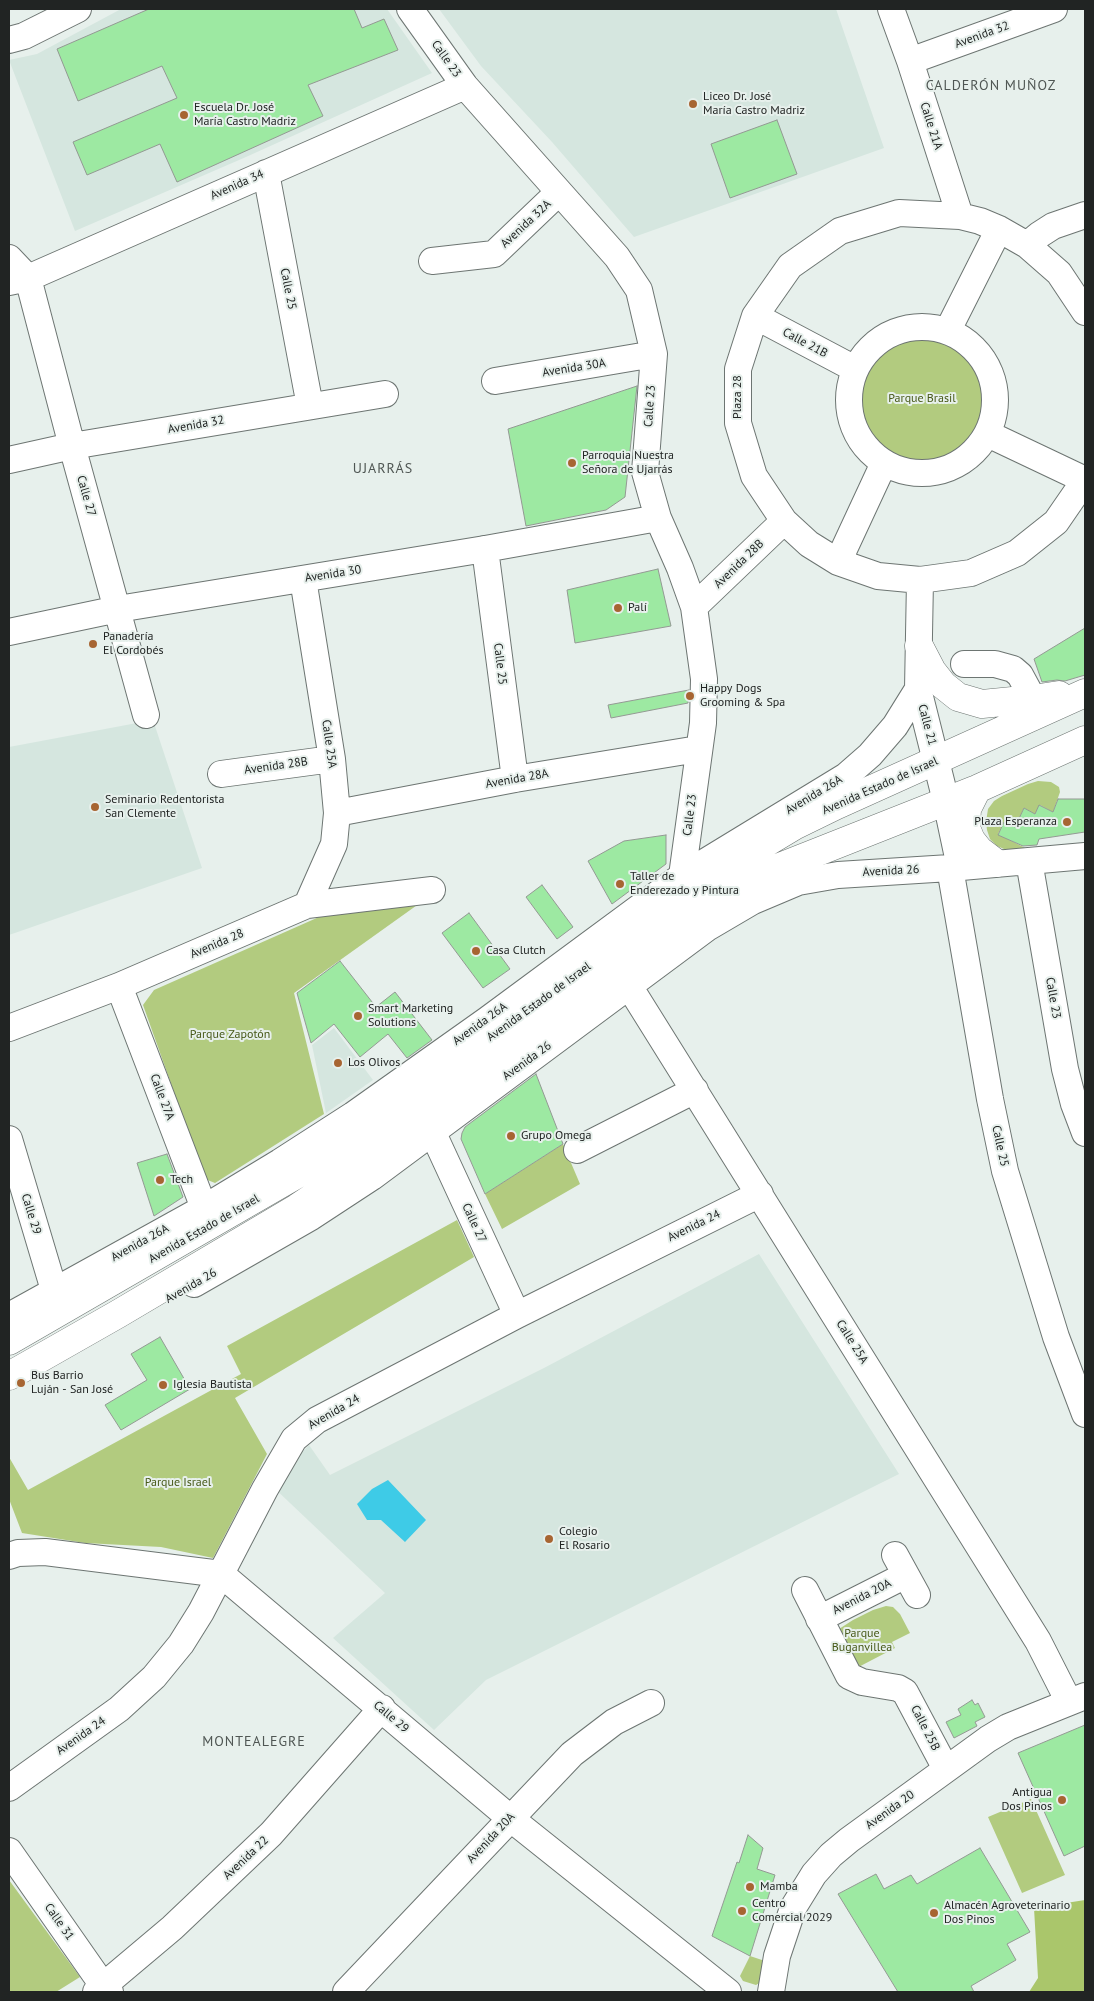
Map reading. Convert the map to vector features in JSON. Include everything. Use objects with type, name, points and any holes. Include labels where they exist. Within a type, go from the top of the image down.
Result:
[{"type":"main road","points":[[919,646],[932,671],[943,685],[958,697],[982,704],[1085,692]]},
{"type":"main road","name":"Avenida Estado de Israel","points":[[9,1341],[315,1164],[697,887],[754,850],[820,813],[1085,692]]},
{"type":"main road","name":"Avenida Estado de Israel","points":[[11,1379],[327,1188],[715,903],[757,876],[977,789],[1085,740]]},
{"type":"main road","points":[[977,789],[967,809],[966,828],[975,845],[996,863]]},
{"type":"main road","points":[[168,1299],[203,1264]]},
{"type":"main road","points":[[11,1379],[57,1362]]},
{"type":"street","points":[[9,40],[24,36],[78,9]]},
{"type":"street","name":"Calle 23","points":[[410,9],[465,86],[617,257],[639,290],[654,354],[645,472],[658,518],[680,568],[694,607],[704,679],[703,723],[682,876]]},
{"type":"street","name":"Calle 21A","points":[[891,9],[910,60],[960,216]]},
{"type":"street","name":"Avenida 32","points":[[910,60],[1054,9]]},
{"type":"street","name":"Avenida 34","points":[[18,280],[465,86]]},
{"type":"street","name":"Calle 25","points":[[266,172],[310,406]]},
{"type":"street","name":"Avenida 32A","points":[[432,261],[494,254],[559,192]]},
{"type":"street","name":"Plaza 28","points":[[1085,312],[1059,273],[1027,245],[999,229],[960,216],[899,213],[840,231],[790,266],[755,316],[738,369],[738,423],[754,476],[784,521],[810,544],[838,562],[878,576],[920,580],[970,574],[1017,554],[1056,522],[1085,480]]},
{"type":"street","points":[[1027,245],[1053,226],[1085,215]]},
{"type":"street","points":[[948,330],[999,229]]},
{"type":"street","points":[[9,258],[18,280]]},
{"type":"street","name":"Calle 27","points":[[18,280],[72,446],[146,715]]},
{"type":"street","name":"Calle 21B","points":[[755,316],[855,369]]},
{"type":"street","points":[[926,326],[948,330],[970,343],[986,362],[995,385],[996,410],[988,434],[973,453],[953,467],[930,473],[906,472],[884,463],[867,450],[856,432],[849,404],[849,390],[855,369],[867,351],[884,337],[891,334],[904,329],[926,326]]},
{"type":"street","name":"Avenida 30A","points":[[495,381],[654,354]]},
{"type":"street","name":"Avenida 32","points":[[9,460],[72,446],[385,394]]},
{"type":"street","points":[[988,434],[1085,480]]},
{"type":"street","points":[[838,562],[884,463]]},
{"type":"street","name":"Avenida 30","points":[[9,632],[118,609],[485,549],[658,518]]},
{"type":"street","name":"Avenida 28B","points":[[694,607],[784,521]]},
{"type":"street","name":"Calle 25","points":[[485,549],[515,779]]},
{"type":"street","name":"Calle 25A","points":[[303,579],[332,758],[337,813],[334,844],[307,905]]},
{"type":"street","name":"Calle 21","points":[[920,580],[918,689],[946,801],[955,867]]},
{"type":"street","points":[[964,664],[995,664],[1013,669],[1020,675],[1033,699]]},
{"type":"street","name":"Avenida 26A","points":[[9,1316],[204,1208],[353,1115],[487,1020],[682,876],[846,776],[870,755],[895,726],[918,689]]},
{"type":"street","name":"Avenida 28A","points":[[337,813],[515,779],[698,750]]},
{"type":"street","name":"Avenida 28B","points":[[221,774],[332,758]]},
{"type":"street","name":"Avenida 26","points":[[57,1362],[311,1217],[372,1177],[707,928],[753,901],[798,882],[838,875],[1085,856]]},
{"type":"street","name":"Calle 23","points":[[1029,861],[1065,1069],[1074,1104],[1085,1133]]},
{"type":"street","name":"Calle 25","points":[[955,867],[990,1099],[1005,1172],[1056,1337],[1085,1414]]},
{"type":"street","name":"Avenida 28","points":[[9,1028],[119,986],[307,905],[432,890]]},
{"type":"street","name":"Calle 27A","points":[[119,986],[204,1208]]},
{"type":"street","name":"Calle 25A","points":[[629,986],[1038,1641],[1077,1699]]},
{"type":"street","points":[[577,1150],[694,1090]]},
{"type":"street","name":"Calle 27","points":[[432,1131],[517,1315]]},
{"type":"street","name":"Calle 29","points":[[9,1139],[15,1184],[54,1290]]},
{"type":"street","name":"Avenida 24","points":[[9,1788],[119,1709],[154,1677],[181,1644],[294,1439],[317,1420],[517,1315],[760,1194]]},
{"type":"street","points":[[9,1556],[18,1553],[45,1552],[221,1574]]},
{"type":"street","name":"Calle 29","points":[[221,1574],[510,1818],[728,1992]]},
{"type":"street","name":"Avenida 20A","points":[[819,1619],[906,1575]]},
{"type":"street","name":"Calle 25B","points":[[805,1590],[849,1676],[862,1682],[898,1688],[905,1692],[946,1769]]},
{"type":"street","name":"Avenida 20","points":[[771,1992],[777,1956],[790,1916],[801,1893],[814,1874],[849,1840],[946,1769],[1008,1727],[1077,1699]]},
{"type":"street","name":"Avenida 20A","points":[[346,1992],[572,1754],[614,1722],[650,1703]]},
{"type":"street","name":"Avenida 22","points":[[104,1990],[271,1834],[382,1708]]},
{"type":"street","name":"Calle 31","points":[[9,1851],[104,1990]]},
{"type":"shaded area","name":"Escuela Dr. José María Castro Madriz","points":[[121,9],[387,9],[432,73],[246,157],[75,231],[9,60],[37,54]]},
{"type":"shaded area","name":"Liceo Dr. José María Castro Madriz","points":[[439,9],[836,9],[884,148],[634,237],[552,142],[481,66]]},
{"type":"shaded area","name":"Seminario Redentorista San Clemente","points":[[153,720],[202,868],[9,935],[9,747]]},
{"type":"shaded area","name":"Los Olivos","points":[[334,1028],[373,1080],[326,1113],[312,1045]]},
{"type":"shaded area","name":"Colegio El Rosario","points":[[759,1254],[899,1474],[486,1680],[434,1730],[333,1638],[385,1593],[271,1485],[309,1445],[330,1475],[544,1368]]},
{"type":"green space","name":"Parque Brasil","points":[[922,334],[935,335],[947,339],[969,353],[983,375],[987,387],[987,413],[983,425],[969,447],[947,461],[935,465],[922,466],[909,465],[897,461],[875,447],[861,425],[857,413],[856,400],[857,387],[861,375],[875,353],[897,339],[909,335]]},
{"type":"green space","points":[[1038,781],[1051,782],[1059,787],[1060,792],[1053,812],[1040,805],[1035,814],[1024,808],[1015,827],[1004,822],[998,834],[1033,852],[1011,852],[997,846],[990,839],[987,830],[988,809],[994,801],[1002,796]]},
{"type":"green space","name":"Parque Zapotón","points":[[420,903],[294,993],[324,1114],[215,1183],[205,1179],[143,1005],[154,990],[319,917]]},
{"type":"green space","points":[[563,1144],[580,1184],[502,1229],[485,1194]]},
{"type":"green space","name":"Parque Israel","points":[[457,1220],[474,1257],[235,1398],[267,1454],[213,1558],[161,1547],[85,1543],[22,1533],[9,1499],[9,1457],[28,1490],[241,1374],[227,1346]]},
{"type":"green space","name":"Parque Buganvillea","points":[[886,1606],[893,1607],[900,1614],[910,1633],[892,1642],[895,1648],[847,1673],[839,1629],[873,1610]]},
{"type":"green space","points":[[1031,1799],[1065,1875],[1022,1893],[988,1817]]},
{"type":"green space","points":[[9,1880],[80,1977],[56,1992],[9,1992]]},
{"type":"green space","points":[[1085,1900],[1085,1992],[1029,1992],[1038,1978],[1034,1908]]},
{"type":"green space","points":[[750,1956],[762,1960],[764,1976],[761,1982],[756,1985],[743,1981],[740,1976]]},
{"type":"water","points":[[388,1480],[426,1520],[405,1542],[381,1520],[367,1520],[357,1504],[372,1489]]},
{"type":"building","name":"Escuela Dr. José María Castro Madriz","points":[[149,9],[354,9],[362,28],[384,19],[398,50],[308,85],[323,116],[177,182],[160,144],[87,175],[73,142],[177,98],[162,66],[78,101],[57,49]]},
{"type":"building","points":[[777,120],[797,174],[730,198],[711,144]]},
{"type":"building","name":"Parroquia Nuestra Señora de Ujarrás","points":[[637,386],[625,497],[606,510],[526,526],[508,429]]},
{"type":"building","name":"Palí","points":[[658,569],[671,626],[575,643],[567,590]]},
{"type":"building","points":[[1085,628],[1085,675],[1065,681],[1042,682],[1034,659]]},
{"type":"building","points":[[689,690],[688,703],[611,718],[608,705]]},
{"type":"building","points":[[1058,799],[1085,799],[1085,832],[1039,839],[1037,845],[1023,846],[998,835],[1004,822],[1015,827],[1024,808],[1035,814],[1039,805],[1053,812]]},
{"type":"building","name":"Taller de Enderezado y Pintura","points":[[666,835],[666,864],[612,904],[588,861],[624,841]]},
{"type":"building","name":"Casa Clutch","points":[[542,885],[573,927],[557,939],[526,897]]},
{"type":"building","name":"Casa Clutch","points":[[469,913],[510,969],[483,988],[442,933]]},
{"type":"building","name":"Smart Marketing Solutions","points":[[340,961],[376,1007],[395,992],[432,1040],[407,1058],[388,1034],[360,1057],[334,1024],[311,1043],[297,993]]},
{"type":"building","name":"Grupo Omega","points":[[536,1074],[563,1144],[485,1194],[461,1139],[462,1133],[465,1127]]},
{"type":"building","name":"Tech","points":[[167,1154],[183,1197],[154,1216],[137,1163]]},
{"type":"building","name":"Iglesia Bautista","points":[[160,1337],[190,1389],[121,1430],[105,1405],[147,1380],[131,1354]]},
{"type":"building","points":[[972,1700],[975,1705],[978,1703],[985,1717],[975,1722],[977,1726],[954,1738],[946,1722],[961,1715],[958,1709]]},
{"type":"building","name":"Antigua Dos Pinos","points":[[1085,1725],[1085,1846],[1064,1856],[1018,1753]]},
{"type":"building","name":"Centro Comercial 2029","points":[[748,1835],[763,1848],[757,1869],[775,1875],[750,1956],[712,1936]]},
{"type":"building","name":"Almacén Agroveterinario Dos Pinos","points":[[980,1848],[1030,1932],[1007,1944],[1016,1960],[971,1986],[974,1992],[898,1992],[838,1894],[876,1874],[884,1889],[911,1875],[917,1884]]},
{"type":"place","name":"Liceo Dr. José María Castro Madriz","points":[[693,104]]},
{"type":"place","name":"Escuela Dr. José María Castro Madriz","points":[[184,115]]},
{"type":"place","name":"Parroquia Nuestra Señora de Ujarrás","points":[[572,463]]},
{"type":"place","name":"Palí","points":[[618,608]]},
{"type":"place","name":"Panadería El Cordobés","points":[[93,644]]},
{"type":"place","name":"Happy Dogs Grooming & Spa","points":[[690,696]]},
{"type":"place","name":"Seminario Redentorista San Clemente","points":[[95,807]]},
{"type":"place","name":"Plaza Esperanza","points":[[1067,822]]},
{"type":"place","name":"Taller de Enderezado y Pintura","points":[[620,884]]},
{"type":"place","name":"Casa Clutch","points":[[476,951]]},
{"type":"place","name":"Smart Marketing Solutions","points":[[358,1016]]},
{"type":"place","name":"Los Olivos","points":[[338,1063]]},
{"type":"place","name":"Grupo Omega","points":[[511,1136]]},
{"type":"place","name":"Tech","points":[[160,1180]]},
{"type":"place","name":"Bus Barrio Luján - San José","points":[[21,1383]]},
{"type":"place","name":"Iglesia Bautista","points":[[163,1385]]},
{"type":"place","name":"Colegio El Rosario","points":[[549,1539]]},
{"type":"place","name":"Antigua Dos Pinos","points":[[1062,1800]]},
{"type":"place","name":"Mamba","points":[[750,1887]]},
{"type":"place","name":"Centro Comercial 2029","points":[[742,1911]]},
{"type":"place","name":"Almacén Agroveterinario Dos Pinos","points":[[934,1913]]},
{"type":"district","name":"CALDERÓN MUÑOZ","points":[[991,86]]},
{"type":"district","name":"UJARRÁS","points":[[383,469]]},
{"type":"district","name":"MONTEALEGRE","points":[[254,1742]]}]
